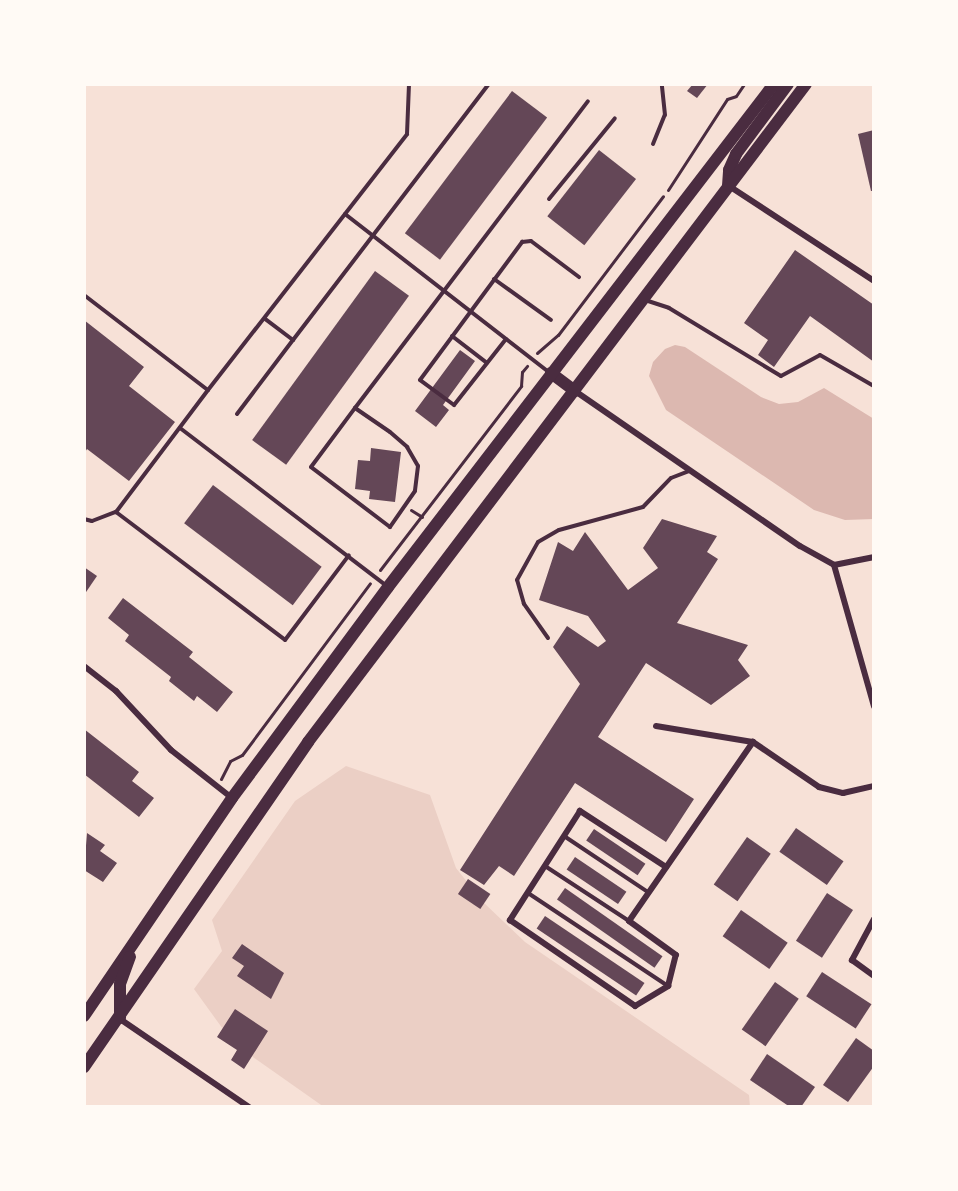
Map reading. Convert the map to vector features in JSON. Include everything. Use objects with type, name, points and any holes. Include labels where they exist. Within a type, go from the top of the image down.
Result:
[{"type":"main road","points":[[84,1016],[232,798],[388,587],[774,84]]},
{"type":"main road","points":[[728,186],[729,170],[735,154],[788,84]]},
{"type":"main road","points":[[84,1067],[120,1018],[308,742],[806,84]]},
{"type":"main road","points":[[551,373],[575,391]]},
{"type":"main road","points":[[120,1018],[120,984],[137,939]]},
{"type":"street","points":[[728,186],[874,281]]},
{"type":"street","points":[[575,391],[689,471],[834,565],[874,706]]},
{"type":"street","points":[[834,565],[874,557]]},
{"type":"street","points":[[84,666],[116,691],[171,750],[232,798]]},
{"type":"street","points":[[656,726],[753,742],[819,787],[843,793],[874,786]]},
{"type":"street","points":[[666,867],[580,811],[510,920],[635,1006],[668,986],[676,955],[629,921],[753,742]]},
{"type":"street","points":[[874,919],[852,960],[874,976]]},
{"type":"street","points":[[120,1018],[249,1107]]},
{"type":"lane","points":[[84,519],[92,521],[116,512],[407,134],[409,84]]},
{"type":"lane","points":[[237,414],[489,84]]},
{"type":"lane","points":[[653,144],[665,115],[662,84]]},
{"type":"lane","points":[[355,408],[399,440],[418,466],[415,491],[407,508],[390,527],[312,467],[355,408],[588,101]]},
{"type":"lane","points":[[549,199],[615,118]]},
{"type":"lane","points":[[345,214],[551,373]]},
{"type":"lane","points":[[506,339],[454,405],[420,380],[494,279],[526,240],[579,277]]},
{"type":"lane","points":[[494,279],[551,320]]},
{"type":"lane","points":[[84,295],[208,390]]},
{"type":"lane","points":[[643,299],[669,308],[782,376],[820,355],[874,386]]},
{"type":"lane","points":[[265,319],[293,340]]},
{"type":"lane","points":[[452,336],[487,363]]},
{"type":"lane","points":[[180,428],[388,587]]},
{"type":"lane","points":[[548,639],[524,604],[517,580],[538,542],[559,530],[643,507],[671,478],[689,471]]},
{"type":"lane","points":[[116,512],[285,640],[349,555]]},
{"type":"lane","points":[[564,836],[649,892]]},
{"type":"lane","points":[[544,866],[629,921]]},
{"type":"lane","points":[[527,893],[668,986]]},
{"type":"path","points":[[668,190],[728,99],[736,96],[744,84]]},
{"type":"path","points":[[217,786],[230,761],[242,755],[521,386],[522,372],[546,342],[558,334],[663,196]]},
{"type":"path","points":[[407,508],[422,517]]},
{"type":"shaded area","points":[[675,345],[685,347],[761,397],[779,404],[798,402],[824,388],[874,419],[874,519],[845,520],[814,510],[666,410],[649,376],[653,362],[665,349]]},
{"type":"shaded area","points":[[346,766],[430,795],[456,868],[483,902],[525,942],[749,1095],[750,1107],[324,1107],[233,1043],[194,989],[222,951],[212,920],[295,801]]},
{"type":"building","points":[[693,84],[708,84],[697,98],[687,91]]},
{"type":"building","points":[[512,91],[547,117],[440,260],[405,233]]},
{"type":"building","points":[[874,130],[874,191],[871,191],[858,134]]},
{"type":"building","points":[[599,150],[636,179],[584,245],[547,216]]},
{"type":"building","points":[[795,250],[874,305],[874,362],[810,316],[774,367],[758,355],[768,340],[744,323]]},
{"type":"building","points":[[375,271],[409,296],[286,465],[252,440]]},
{"type":"building","points":[[84,320],[144,367],[129,386],[175,422],[129,481],[87,449],[84,454]]},
{"type":"building","points":[[460,350],[475,361],[443,405],[449,410],[436,427],[415,411]]},
{"type":"building","points":[[371,448],[401,452],[395,502],[369,499],[370,491],[355,489],[358,460],[370,461]]},
{"type":"building","points":[[213,485],[322,567],[293,605],[184,523]]},
{"type":"building","points":[[662,519],[717,536],[707,552],[718,559],[677,623],[748,645],[738,660],[750,676],[711,705],[646,663],[598,737],[694,799],[666,842],[575,783],[514,876],[499,866],[484,885],[460,870],[580,684],[553,647],[567,626],[598,647],[606,641],[588,616],[539,600],[558,542],[573,551],[585,532],[628,590],[658,568],[643,548]]},
{"type":"building","points":[[84,567],[97,576],[84,595]]},
{"type":"building","points":[[123,598],[193,652],[189,657],[233,692],[217,712],[197,696],[194,701],[169,681],[171,677],[125,641],[129,635],[108,618]]},
{"type":"building","points":[[84,729],[139,772],[132,781],[154,798],[139,817],[84,774]]},
{"type":"building","points":[[796,828],[844,861],[827,885],[779,852]]},
{"type":"building","points":[[594,829],[645,864],[638,875],[586,841]]},
{"type":"building","points":[[87,833],[105,845],[100,851],[117,863],[103,882],[84,870]]},
{"type":"building","points":[[747,837],[771,854],[737,901],[714,885]]},
{"type":"building","points":[[575,857],[626,892],[618,904],[567,869]]},
{"type":"building","points":[[468,879],[490,894],[480,909],[458,894]]},
{"type":"building","points":[[565,888],[662,956],[654,968],[557,899]]},
{"type":"building","points":[[827,893],[853,910],[822,958],[796,941]]},
{"type":"building","points":[[741,910],[788,943],[769,969],[723,936]]},
{"type":"building","points":[[545,916],[644,983],[636,996],[537,928]]},
{"type":"building","points":[[242,944],[284,973],[271,999],[237,976],[244,966],[232,958]]},
{"type":"building","points":[[822,972],[871,1004],[856,1028],[806,996]]},
{"type":"building","points":[[775,982],[799,999],[765,1046],[742,1030]]},
{"type":"building","points":[[235,1009],[268,1031],[244,1069],[231,1060],[237,1050],[217,1037]]},
{"type":"building","points":[[856,1038],[874,1051],[874,1066],[848,1102],[823,1085]]},
{"type":"building","points":[[767,1054],[815,1087],[801,1107],[790,1107],[750,1080]]}]
